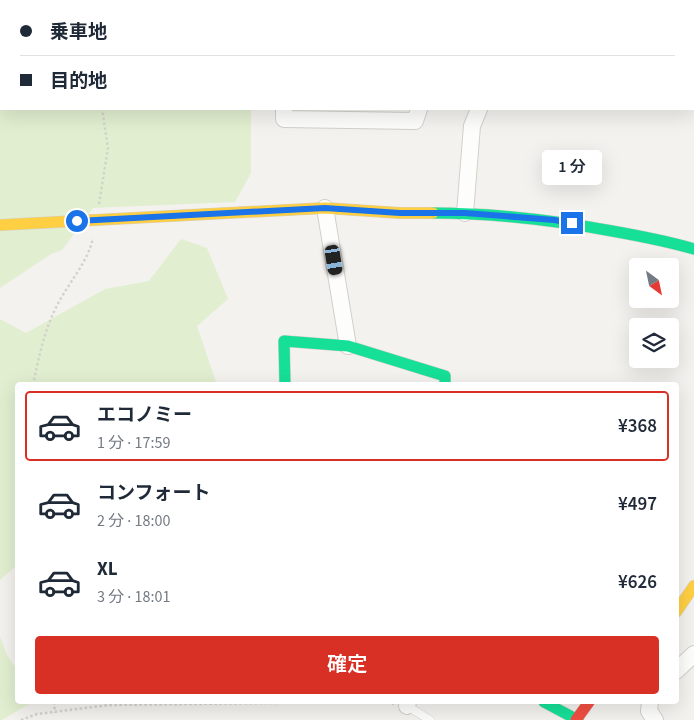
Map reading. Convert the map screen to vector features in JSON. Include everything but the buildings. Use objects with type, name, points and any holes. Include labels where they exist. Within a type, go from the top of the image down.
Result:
[{"type":"street","points":[[284,110],[284,119],[415,121],[419,110]]},
{"type":"street","points":[[465,213],[472,126],[480,110]]},
{"type":"street","points":[[325,208],[348,346]]},
{"type":"street","points":[[0,224],[325,208],[400,213],[465,213],[554,220],[668,241],[694,249]]},
{"type":"street","points":[[285,382],[284,341],[348,346],[445,376],[445,382]]},
{"type":"street","points":[[679,607],[694,586]]},
{"type":"street","points":[[679,669],[694,654]]},
{"type":"street","points":[[548,704],[577,720],[588,704]]},
{"type":"street","points":[[650,704],[649,710],[655,720]]},
{"type":"lane","points":[[408,704],[430,720]]},
{"type":"path","points":[[34,382],[40,348],[59,302],[90,249],[108,148],[102,110]]},
{"type":"path","points":[[54,704],[55,713]]},
{"type":"path","points":[[21,720],[37,714],[109,705],[190,704]]},
{"type":"green space","points":[[0,110],[251,110],[251,173],[235,202],[93,208],[62,250],[51,254],[0,288]]},
{"type":"green space","points":[[181,239],[207,248],[228,299],[197,326],[216,382],[15,382],[15,567],[0,580],[0,319],[26,333],[105,289],[149,281]]},
{"type":"green space","points":[[0,637],[7,655],[15,667],[15,704],[29,704],[0,720]]},
{"type":"traffic: fast","points":[[433,213],[500,216],[567,224],[643,237],[694,249]]},
{"type":"traffic: fast","points":[[285,382],[284,341],[348,346],[445,376],[445,382]]},
{"type":"traffic: fast","points":[[548,704],[578,720]]},
{"type":"traffic: slow","points":[[0,225],[325,208],[400,213],[433,213]]},
{"type":"traffic: slow","points":[[679,608],[694,586]]},
{"type":"traffic: jam","points":[[576,720],[588,704]]},
{"type":"route","points":[[77,221],[325,208],[400,213],[465,213],[572,223]]}]
